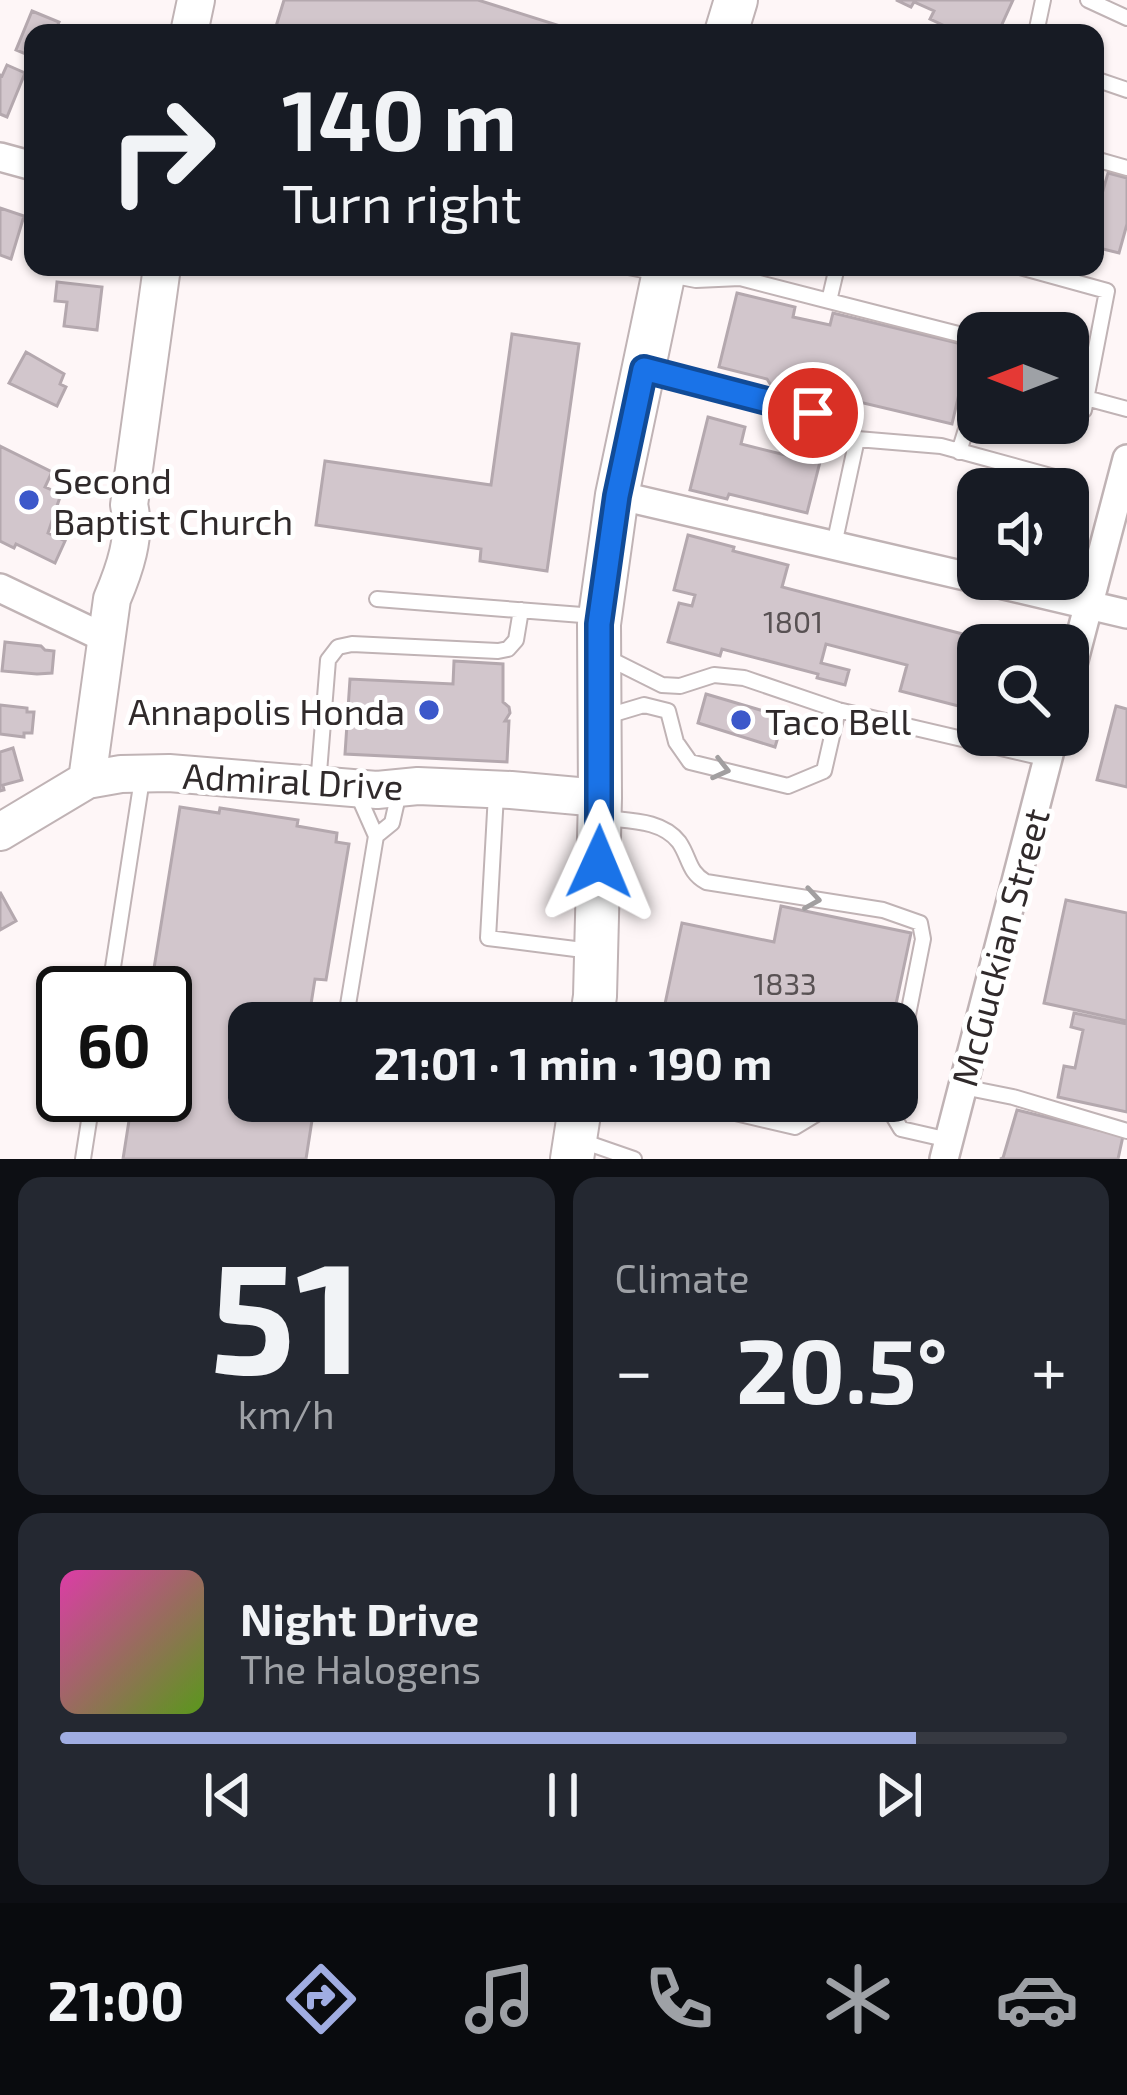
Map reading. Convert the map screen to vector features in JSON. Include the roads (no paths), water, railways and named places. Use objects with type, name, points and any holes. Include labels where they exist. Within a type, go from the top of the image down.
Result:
[{"type":"main road","points":[[593,1002],[600,635],[617,496],[644,369],[651,276]]},
{"type":"street","points":[[87,780],[112,599],[124,574],[161,276]]},
{"type":"street","points":[[1083,624],[1127,459]]},
{"type":"street","points":[[617,496],[957,574]]},
{"type":"street","points":[[0,588],[107,639]]},
{"type":"street","points":[[1067,600],[1127,614]]},
{"type":"street","name":"McGuckian Street","points":[[947,1150],[1049,756]]},
{"type":"street","name":"Admiral Drive","points":[[0,832],[87,780],[122,773],[377,790],[496,790],[600,808]]},
{"type":"lane","points":[[1088,0],[1127,18]]},
{"type":"lane","points":[[680,276],[740,278],[957,334]]},
{"type":"lane","points":[[829,301],[835,276]]},
{"type":"lane","points":[[1053,276],[1107,291],[1089,383]]},
{"type":"lane","points":[[644,369],[813,413],[857,439],[941,446],[1020,468]]},
{"type":"lane","points":[[1089,399],[1127,410]]},
{"type":"lane","points":[[834,545],[857,439]]},
{"type":"lane","points":[[959,452],[961,444]]},
{"type":"lane","points":[[377,599],[521,610],[600,635],[662,685],[677,686],[714,675],[744,678],[838,710],[957,731]]},
{"type":"lane","points":[[318,785],[328,660],[338,647],[508,649],[516,640],[521,610]]},
{"type":"lane","points":[[677,686],[668,711],[676,742],[691,761],[788,786],[824,771],[838,710]]},
{"type":"lane","points":[[600,719],[644,705],[668,711]]},
{"type":"lane","points":[[113,966],[143,773]]},
{"type":"lane","points":[[376,836],[392,823],[401,787]]},
{"type":"lane","points":[[348,1002],[376,836],[356,788]]},
{"type":"lane","points":[[496,790],[488,938],[596,952]]},
{"type":"lane","points":[[600,808],[657,825],[678,840],[693,875],[706,882],[883,910],[920,923],[923,939],[910,1002]]},
{"type":"lane","points":[[963,1087],[1127,1130]]},
{"type":"lane","points":[[83,1159],[89,1122]]},
{"type":"lane","points":[[775,1122],[796,1127],[805,1122]]},
{"type":"lane","points":[[898,1122],[901,1129],[947,1150]]},
{"type":"lane","points":[[576,1133],[634,1159]]},
{"type":"place","name":"Second Baptist Church","points":[[29,500]]},
{"type":"place","name":"Annapolis Honda","points":[[429,710]]},
{"type":"place","name":"Taco Bell","points":[[741,720]]}]
